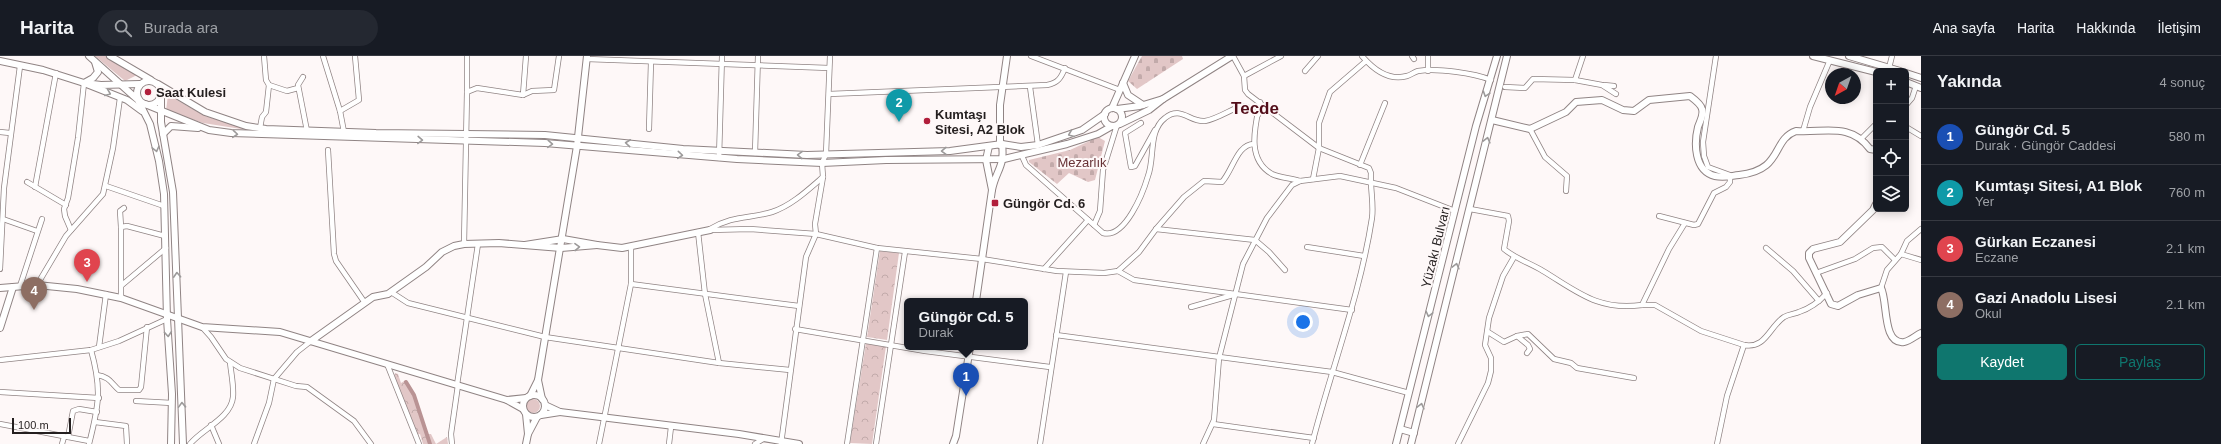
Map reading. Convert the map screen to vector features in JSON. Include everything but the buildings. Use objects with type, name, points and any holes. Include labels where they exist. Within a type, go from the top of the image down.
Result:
[{"type":"main road","points":[[976,298],[994,179],[1004,159],[999,124],[1007,56]]},
{"type":"main road","points":[[1114,109],[1120,90],[1135,56]]},
{"type":"main road","points":[[163,134],[171,126],[177,126],[263,136],[465,141],[577,146],[719,155],[822,164],[886,160],[1004,159],[1022,156],[1082,140],[1116,125],[1149,110],[1162,99],[1233,56]]},
{"type":"main road","name":"Yüzakı Bulvarı","points":[[1396,444],[1476,126],[1497,56]]},
{"type":"main road","name":"Yüzakı Bulvarı","points":[[1412,444],[1507,56]]},
{"type":"main road","points":[[1815,56],[1873,71]]},
{"type":"main road","points":[[1849,56],[1889,68]]},
{"type":"main road","points":[[114,57],[205,112],[246,126],[307,131],[545,135],[719,155],[755,153],[826,154],[950,151],[1001,145],[1021,147],[1038,145],[1075,133],[1114,109],[1143,105],[1162,99]]},
{"type":"main road","points":[[84,83],[93,78],[98,72],[92,58]]},
{"type":"main road","points":[[92,58],[138,100],[160,111],[208,130]]},
{"type":"main road","points":[[528,434],[523,404],[538,380],[563,239],[577,146],[587,58]]},
{"type":"main road","points":[[0,61],[56,73],[120,98],[141,110],[150,124]]},
{"type":"main road","points":[[1909,74],[1921,78]]},
{"type":"main road","points":[[84,83],[122,85],[140,84],[151,80]]},
{"type":"main road","points":[[1123,83],[1128,95],[1143,105]]},
{"type":"main road","points":[[1909,83],[1919,87]]},
{"type":"main road","points":[[140,84],[136,92],[138,100],[150,124],[159,161],[164,206],[167,316],[172,403],[171,444]]},
{"type":"main road","points":[[158,84],[161,96],[160,111],[163,134],[173,192],[183,444]]},
{"type":"main road","points":[[145,104],[153,104],[161,96]]},
{"type":"main road","points":[[1492,120],[1530,129],[1566,112],[1576,102],[1602,100],[1623,110],[1634,111],[1649,100],[1690,96],[1702,107],[1703,111],[1696,140],[1701,166],[1714,176],[1730,178],[1765,168],[1773,160],[1790,133],[1838,130],[1862,138],[1870,149],[1873,150]]},
{"type":"main road","points":[[1114,109],[1122,116],[1116,125]]},
{"type":"main road","points":[[1105,114],[1106,123],[1116,125]]},
{"type":"main road","points":[[989,146],[986,160],[992,190]]},
{"type":"main road","points":[[1873,210],[1840,242],[1813,249],[1809,253],[1809,258],[1831,304],[1838,306],[1858,295],[1881,288],[1886,299],[1887,323],[1893,338],[1900,342],[1906,342],[1921,333]]},
{"type":"main road","points":[[524,244],[563,239],[597,246],[622,248],[710,230]]},
{"type":"main road","points":[[311,341],[373,297],[391,292],[426,267],[442,252],[464,244],[524,244],[561,248],[597,246]]},
{"type":"main road","points":[[0,288],[37,285],[106,294],[202,327],[280,332],[507,400],[532,418],[560,412],[671,426],[782,443],[799,444]]},
{"type":"main road","points":[[0,328],[17,286]]},
{"type":"main road","points":[[953,444],[956,436],[969,350]]},
{"type":"main road","points":[[526,444],[528,434],[539,416],[544,411],[538,380]]},
{"type":"main road","points":[[507,400],[537,396],[543,402],[560,412]]},
{"type":"main road","points":[[1400,429],[1414,433]]},
{"type":"main road","points":[[956,436],[957,444]]},
{"type":"street","points":[[260,128],[262,117],[266,112],[269,85],[266,80],[264,56]]},
{"type":"street","points":[[323,56],[340,111],[344,132]]},
{"type":"street","points":[[340,111],[359,100],[355,56]]},
{"type":"street","points":[[464,244],[467,56]]},
{"type":"street","points":[[523,95],[526,56]]},
{"type":"street","points":[[467,92],[477,88],[523,95],[534,90],[554,90],[559,56]]},
{"type":"street","points":[[719,155],[722,56]]},
{"type":"street","points":[[755,153],[758,56]]},
{"type":"street","points":[[782,443],[795,328],[806,257],[816,234],[815,224],[823,178],[822,164],[826,154],[830,56]]},
{"type":"street","points":[[1031,56],[1120,90]]},
{"type":"street","points":[[1233,56],[1244,76],[1245,90],[1319,148],[1371,170],[1370,183],[1372,217],[1364,256],[1352,310],[1332,372],[1312,444]]},
{"type":"street","points":[[1244,76],[1282,56]]},
{"type":"street","points":[[1305,71],[1318,56]]},
{"type":"street","points":[[1362,56],[1376,71],[1400,77],[1418,71],[1428,71],[1474,74],[1491,80]]},
{"type":"street","points":[[1428,56],[1428,71]]},
{"type":"street","points":[[1576,80],[1583,56]]},
{"type":"street","points":[[1716,56],[1703,142],[1704,156],[1706,164],[1711,169],[1737,175]]},
{"type":"street","points":[[1889,68],[1892,56]]},
{"type":"street","points":[[587,58],[651,62],[758,64],[829,68]]},
{"type":"street","points":[[1803,132],[1810,107],[1830,60]]},
{"type":"street","points":[[1313,179],[1319,148],[1319,123],[1330,92],[1366,61]]},
{"type":"street","points":[[649,129],[651,62]]},
{"type":"street","points":[[0,269],[4,188],[10,133],[20,66]]},
{"type":"street","points":[[829,94],[1030,87],[1056,84],[1065,68]]},
{"type":"street","points":[[35,188],[56,73]]},
{"type":"street","points":[[303,77],[298,88],[307,131]]},
{"type":"street","points":[[1505,87],[1525,88],[1533,79],[1576,80],[1614,86]]},
{"type":"street","points":[[71,230],[64,216],[78,138],[84,83]]},
{"type":"street","points":[[269,85],[287,91],[298,88]]},
{"type":"street","points":[[1602,85],[1616,94]]},
{"type":"street","points":[[1030,87],[1038,145]]},
{"type":"street","points":[[1907,104],[1919,87]]},
{"type":"street","points":[[37,285],[71,230],[101,198],[106,186],[120,98]]},
{"type":"street","points":[[1260,102],[1254,144],[1256,159],[1272,174],[1300,180],[1340,176],[1396,188],[1455,211]]},
{"type":"street","points":[[1360,165],[1385,103]]},
{"type":"street","points":[[1142,123],[1125,133],[1131,167],[1136,166],[1157,127],[1165,118],[1176,113],[1204,121],[1241,106],[1248,107],[1258,115]]},
{"type":"street","points":[[1094,225],[1099,215],[1103,170],[1116,125]]},
{"type":"street","points":[[1022,156],[1026,165],[1103,233],[1109,234],[1115,232],[1124,224],[1136,205],[1149,175],[1157,127]]},
{"type":"street","points":[[1862,138],[1873,127]]},
{"type":"street","points":[[1530,129],[1545,157],[1567,176],[1566,191]]},
{"type":"street","points":[[1909,130],[1921,136]]},
{"type":"street","points":[[0,132],[10,133]]},
{"type":"street","points":[[710,230],[750,229],[816,234],[877,248],[982,259],[1066,272],[1104,273],[1118,271],[1139,252],[1156,229],[1184,197],[1204,180],[1222,182],[1229,174],[1240,151],[1248,144],[1254,144]]},
{"type":"street","points":[[328,150],[334,254],[336,261],[364,303]]},
{"type":"street","points":[[710,230],[734,218],[772,212],[799,198],[823,178]]},
{"type":"street","points":[[1659,216],[1685,223],[1698,224],[1714,193],[1726,187],[1730,182],[1730,178]]},
{"type":"street","points":[[1203,444],[1213,424],[1219,358],[1243,264],[1267,218],[1292,185],[1300,180]]},
{"type":"street","points":[[27,182],[66,205]]},
{"type":"street","points":[[106,186],[164,206]]},
{"type":"street","points":[[121,298],[120,212],[124,208]]},
{"type":"street","points":[[1470,209],[1508,216],[1509,221],[1504,249],[1514,257],[1543,271],[1581,296],[1600,303],[1630,307],[1655,305],[1701,331],[1744,346],[1753,347],[1761,343],[1784,317],[1800,312],[1819,302],[1827,293]]},
{"type":"street","points":[[3,219],[37,231]]},
{"type":"street","points":[[17,286],[42,219]]},
{"type":"street","points":[[1044,269],[1088,220]]},
{"type":"street","points":[[1642,305],[1666,255],[1681,227],[1685,223]]},
{"type":"street","points":[[121,227],[127,226],[165,236]]},
{"type":"street","points":[[1156,229],[1255,240],[1269,252],[1285,270]]},
{"type":"street","points":[[1881,288],[1887,270],[1901,254],[1907,241],[1921,229]]},
{"type":"street","points":[[698,232],[705,294],[719,363]]},
{"type":"street","points":[[452,444],[451,434],[466,317],[478,244]]},
{"type":"street","points":[[599,444],[631,284],[631,247]]},
{"type":"street","points":[[1307,247],[1364,256]]},
{"type":"street","points":[[1816,273],[1826,268],[1855,259],[1873,248],[1882,247],[1895,260]]},
{"type":"street","points":[[122,285],[166,248]]},
{"type":"street","points":[[847,444],[877,248]]},
{"type":"street","points":[[1766,248],[1793,271],[1819,302]]},
{"type":"street","points":[[876,444],[905,252]]},
{"type":"street","points":[[1901,254],[1921,260]]},
{"type":"street","points":[[1458,444],[1488,383],[1491,371],[1491,358],[1485,345],[1493,305],[1503,276],[1514,257]]},
{"type":"street","points":[[1118,271],[1134,280],[1352,310]]},
{"type":"street","points":[[1040,444],[1050,367],[1066,272]]},
{"type":"street","points":[[631,284],[799,306]]},
{"type":"street","points":[[391,292],[408,303],[545,337],[719,363],[790,370]]},
{"type":"street","points":[[99,347],[106,294]]},
{"type":"street","points":[[1191,307],[1236,295]]},
{"type":"street","points":[[0,360],[90,350],[119,341],[167,316]]},
{"type":"street","points":[[97,375],[106,376],[112,380],[119,390],[137,391],[140,389],[147,327]]},
{"type":"street","points":[[202,327],[212,337],[226,359],[230,362],[274,379],[308,387],[354,420],[371,444]]},
{"type":"street","points":[[795,328],[862,341],[904,347]]},
{"type":"street","points":[[1488,332],[1504,342],[1517,336],[1528,334],[1554,359],[1570,363],[1577,368],[1634,378]]},
{"type":"street","points":[[1056,335],[1332,372],[1409,393]]},
{"type":"street","points":[[1517,336],[1528,345],[1530,349],[1527,353]]},
{"type":"street","points":[[254,444],[269,403],[274,379],[296,352],[311,341]]},
{"type":"street","points":[[1717,444],[1727,396],[1744,346]]},
{"type":"street","points":[[0,424],[89,443],[95,422],[99,398],[97,375],[90,350]]},
{"type":"street","points":[[926,350],[1050,367]]},
{"type":"street","points":[[190,444],[198,433],[222,417],[231,404],[233,396],[230,362]]},
{"type":"street","points":[[387,364],[419,444]]},
{"type":"street","points":[[0,392],[99,398]]},
{"type":"street","points":[[136,401],[172,403]]},
{"type":"street","points":[[62,444],[66,438],[73,411],[79,409],[97,412]]},
{"type":"street","points":[[95,422],[126,426],[127,444]]},
{"type":"street","points":[[1213,424],[1314,438]]},
{"type":"street","points":[[211,425],[219,444]]},
{"type":"street","points":[[668,444],[671,426]]},
{"type":"street","points":[[755,444],[763,439]]},
{"type":"green space","points":[[95,56],[108,56],[137,75],[125,81]]},
{"type":"green space","points":[[1142,56],[1182,56],[1183,59],[1137,89],[1128,81]]},
{"type":"green space","points":[[168,95],[205,116],[254,131],[203,123],[166,111]]},
{"type":"green space","name":"Mezarlık","points":[[1098,137],[1105,141],[1095,180],[1088,182],[1069,173],[1057,184],[1029,162],[1029,160],[1070,150]]},
{"type":"green space","points":[[880,251],[899,253],[887,340],[867,337]]},
{"type":"green space","points":[[866,343],[886,346],[872,444],[850,443]]},
{"type":"green space","points":[[395,373],[398,374],[401,383],[406,380],[414,393],[428,434],[431,434],[436,444],[423,444],[420,434],[416,435],[394,377]]},
{"type":"green space","points":[[530,399],[536,399],[540,403],[540,409],[536,413],[530,413],[526,409],[526,403]]},
{"type":"green space","points":[[447,437],[448,444],[436,444]]},
{"type":"waterway","points":[[406,382],[414,395],[430,444]]},
{"type":"place","name":"Saat Kulesi","points":[[148,92]]},
{"type":"place","name":"Kumtaşı Sitesi, A2 Blok","points":[[927,121]]},
{"type":"place","name":"Kumtaşı Sitesi, A1 Blok","points":[[899,122]]},
{"type":"place","name":"Güngör Cd. 6","points":[[995,203]]},
{"type":"place","name":"Gürkan Eczanesi","points":[[87,282]]},
{"type":"place","name":"Gazi Anadolu Lisesi","points":[[34,310]]},
{"type":"place","name":"Güngör Cd. 5","points":[[966,396]]},
{"type":"district","name":"Tecde","points":[[1255,108]]}]
